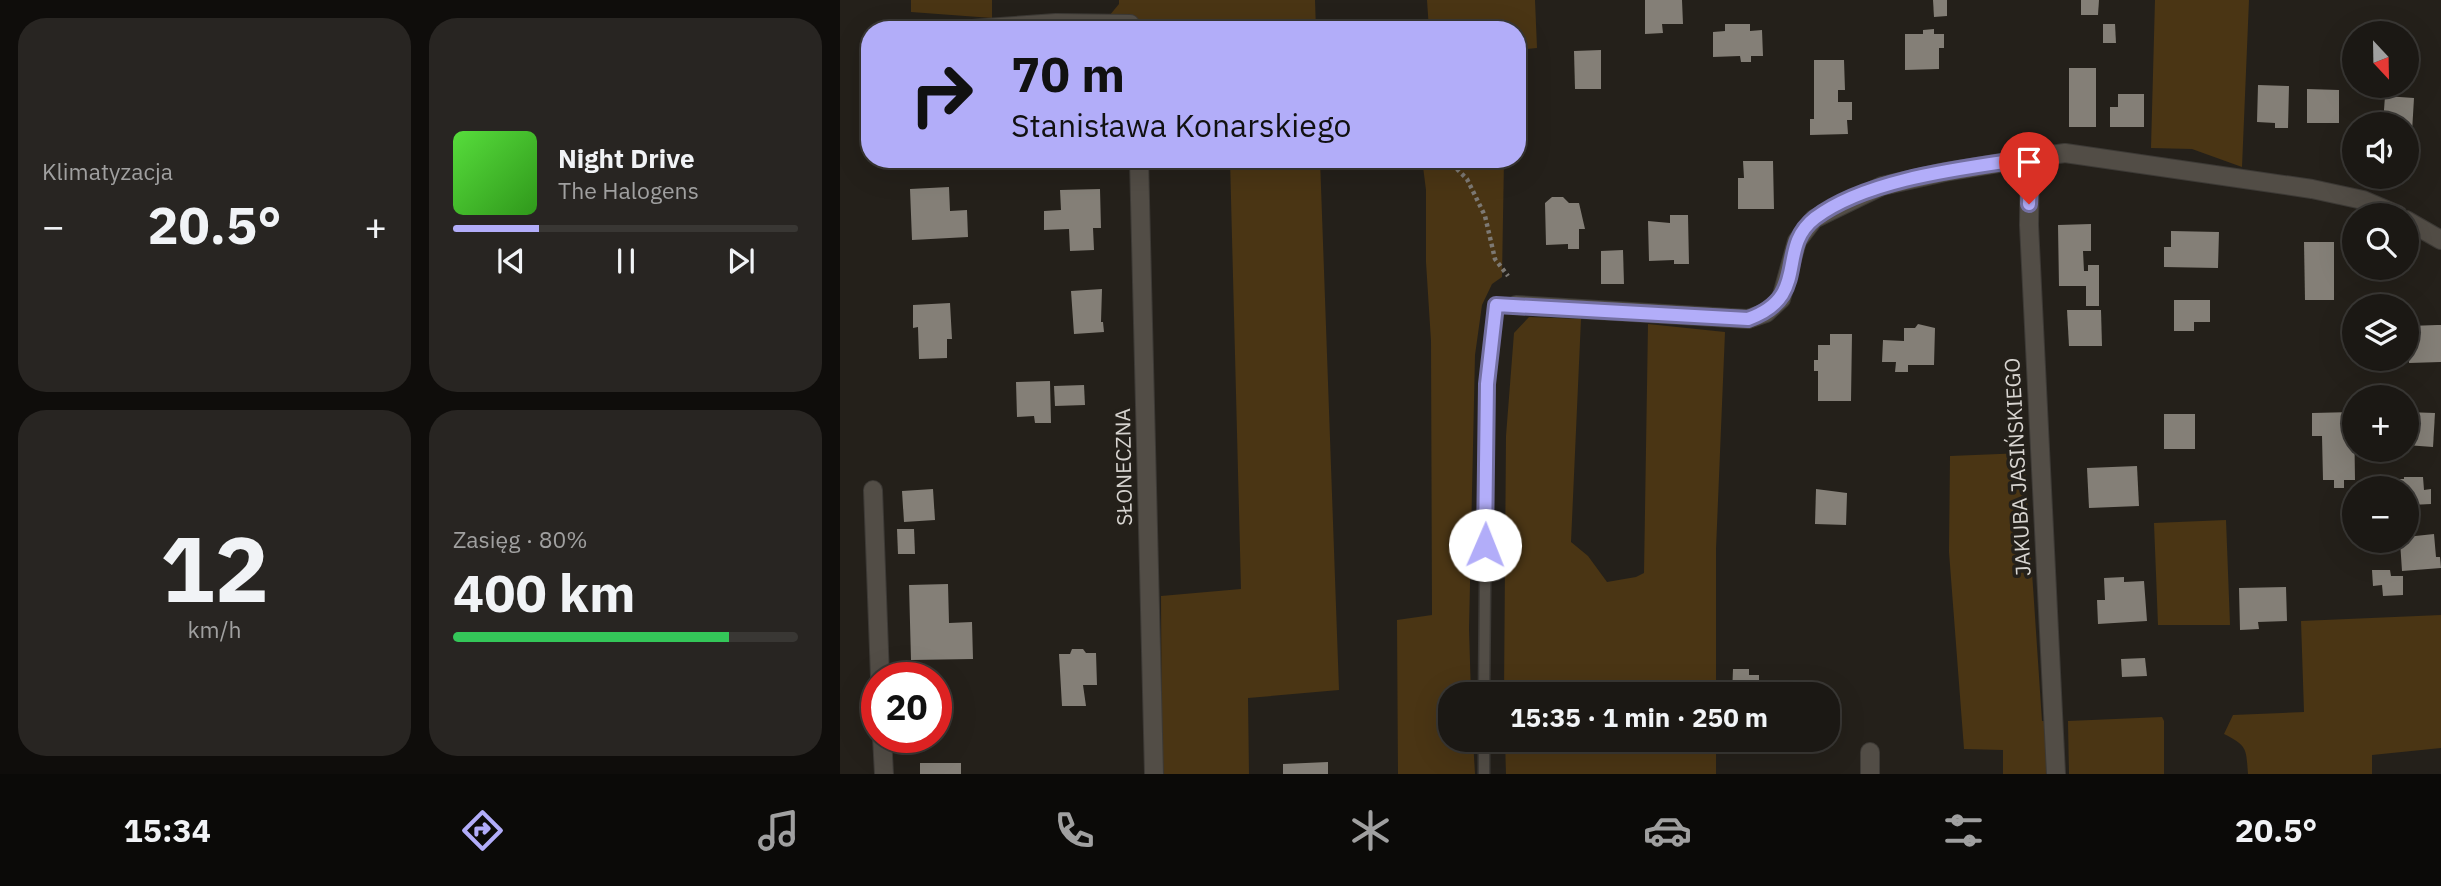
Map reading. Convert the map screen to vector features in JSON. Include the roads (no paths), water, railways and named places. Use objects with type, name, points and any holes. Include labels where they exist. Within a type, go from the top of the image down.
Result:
[{"type":"street","points":[[1516,305],[1748,319],[1766,313],[1781,299],[1797,241],[1814,219],[1882,186],[1945,172],[2065,153],[2312,189],[2370,203]]},
{"type":"street","name":"JAKUBA JASIŃSKIEGO","points":[[2031,158],[2029,225],[2056,774]]},
{"type":"street","name":"SŁONECZNA","points":[[1139,168],[1154,774]]},
{"type":"street","points":[[2419,227],[2441,240]]},
{"type":"street","points":[[873,490],[879,662]]},
{"type":"street","points":[[1870,752],[1870,774]]},
{"type":"street","points":[[883,753],[884,774]]},
{"type":"lane","points":[[1484,682],[1487,384],[1496,305],[1516,305]]},
{"type":"lane","points":[[1484,752],[1484,774]]}]
